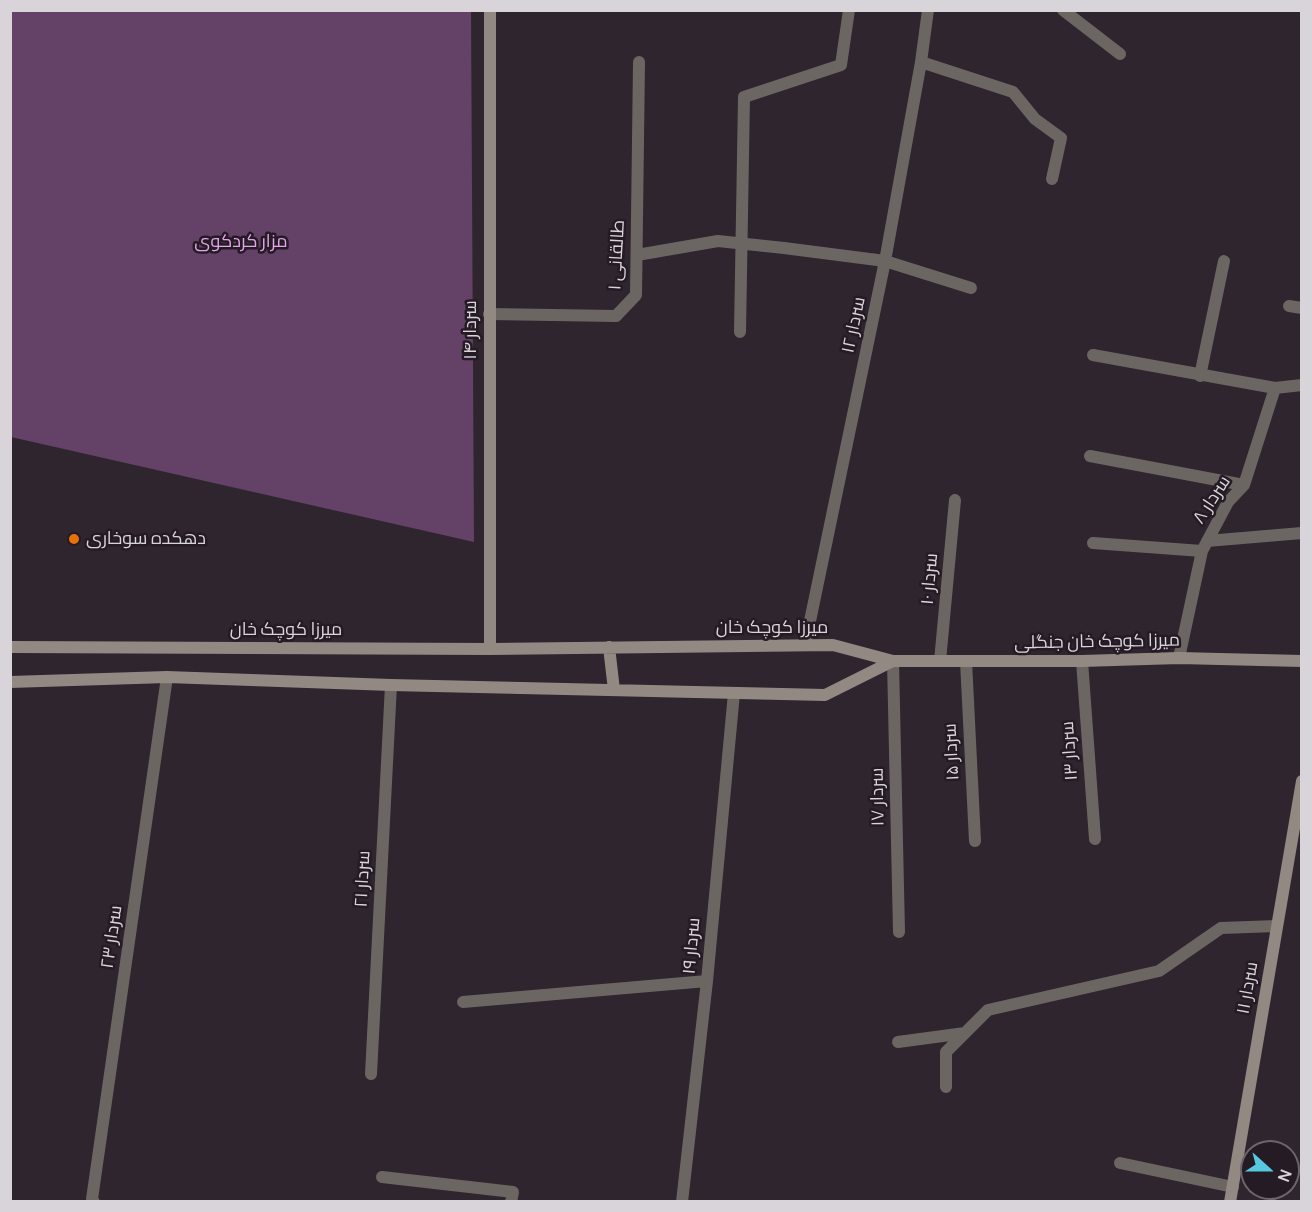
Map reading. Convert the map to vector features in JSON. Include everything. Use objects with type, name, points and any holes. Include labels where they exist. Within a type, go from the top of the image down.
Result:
[{"type":"main road","name":"سردار ۱۴","points":[[490,10],[490,649]]},
{"type":"main road","name":"میرزا کوچک خان","points":[[10,647],[490,649],[833,645],[893,661]]},
{"type":"main road","points":[[609,647],[614,690]]},
{"type":"main road","name":"میرزا کوچک خان جنگلی","points":[[893,661],[1082,661],[1179,658],[1302,661]]},
{"type":"main road","points":[[10,682],[167,677],[391,685],[825,695],[893,661]]},
{"type":"main road","name":"سردار ۱۱","points":[[1230,1202],[1277,926],[1297,833],[1302,781]]},
{"type":"street","points":[[740,332],[744,97],[841,65],[849,10]]},
{"type":"street","name":"سردار ۱۲","points":[[805,645],[885,261],[921,62],[928,10]]},
{"type":"street","points":[[1063,10],[1120,54]]},
{"type":"street","name":"طالقانی ۱","points":[[489,314],[616,316],[636,295],[639,62]]},
{"type":"street","points":[[921,62],[1013,92],[1035,119],[1061,138],[1053,179]]},
{"type":"street","points":[[637,255],[718,241],[885,261],[971,288]]},
{"type":"street","points":[[1200,376],[1224,261]]},
{"type":"street","points":[[1092,355],[1275,388],[1302,385]]},
{"type":"street","name":"سردار ۸","points":[[1179,658],[1204,546],[1228,502],[1244,485],[1275,388]]},
{"type":"street","points":[[1090,456],[1244,485]]},
{"type":"street","name":"سردار ۱۰","points":[[940,661],[955,500]]},
{"type":"street","points":[[1093,543],[1204,546],[1302,533]]},
{"type":"street","name":"سردار ۱۷","points":[[893,661],[899,932]]},
{"type":"street","name":"سردار ۱۵","points":[[966,661],[975,841]]},
{"type":"street","name":"سردار ۱۳","points":[[1082,661],[1095,838]]},
{"type":"street","name":"سردار ۲۳","points":[[94,1202],[92,1199],[167,677]]},
{"type":"street","name":"سردار ۲۱","points":[[371,1074],[391,685]]},
{"type":"street","name":"سردار ۱۹","points":[[682,1202],[707,981],[734,693]]},
{"type":"street","points":[[946,1087],[946,1052],[988,1010],[1159,971],[1221,928],[1277,926]]},
{"type":"street","points":[[463,1002],[707,981]]},
{"type":"street","points":[[898,1042],[965,1033]]},
{"type":"street","points":[[1120,1163],[1233,1187]]},
{"type":"street","points":[[382,1177],[513,1192],[511,1202]]},
{"type":"green space","name":"مزار کردکوی","points":[[11,10],[471,11],[474,542],[11,437]]},
{"type":"place","name":"دهکده سوخاری","points":[[74,539]]}]
